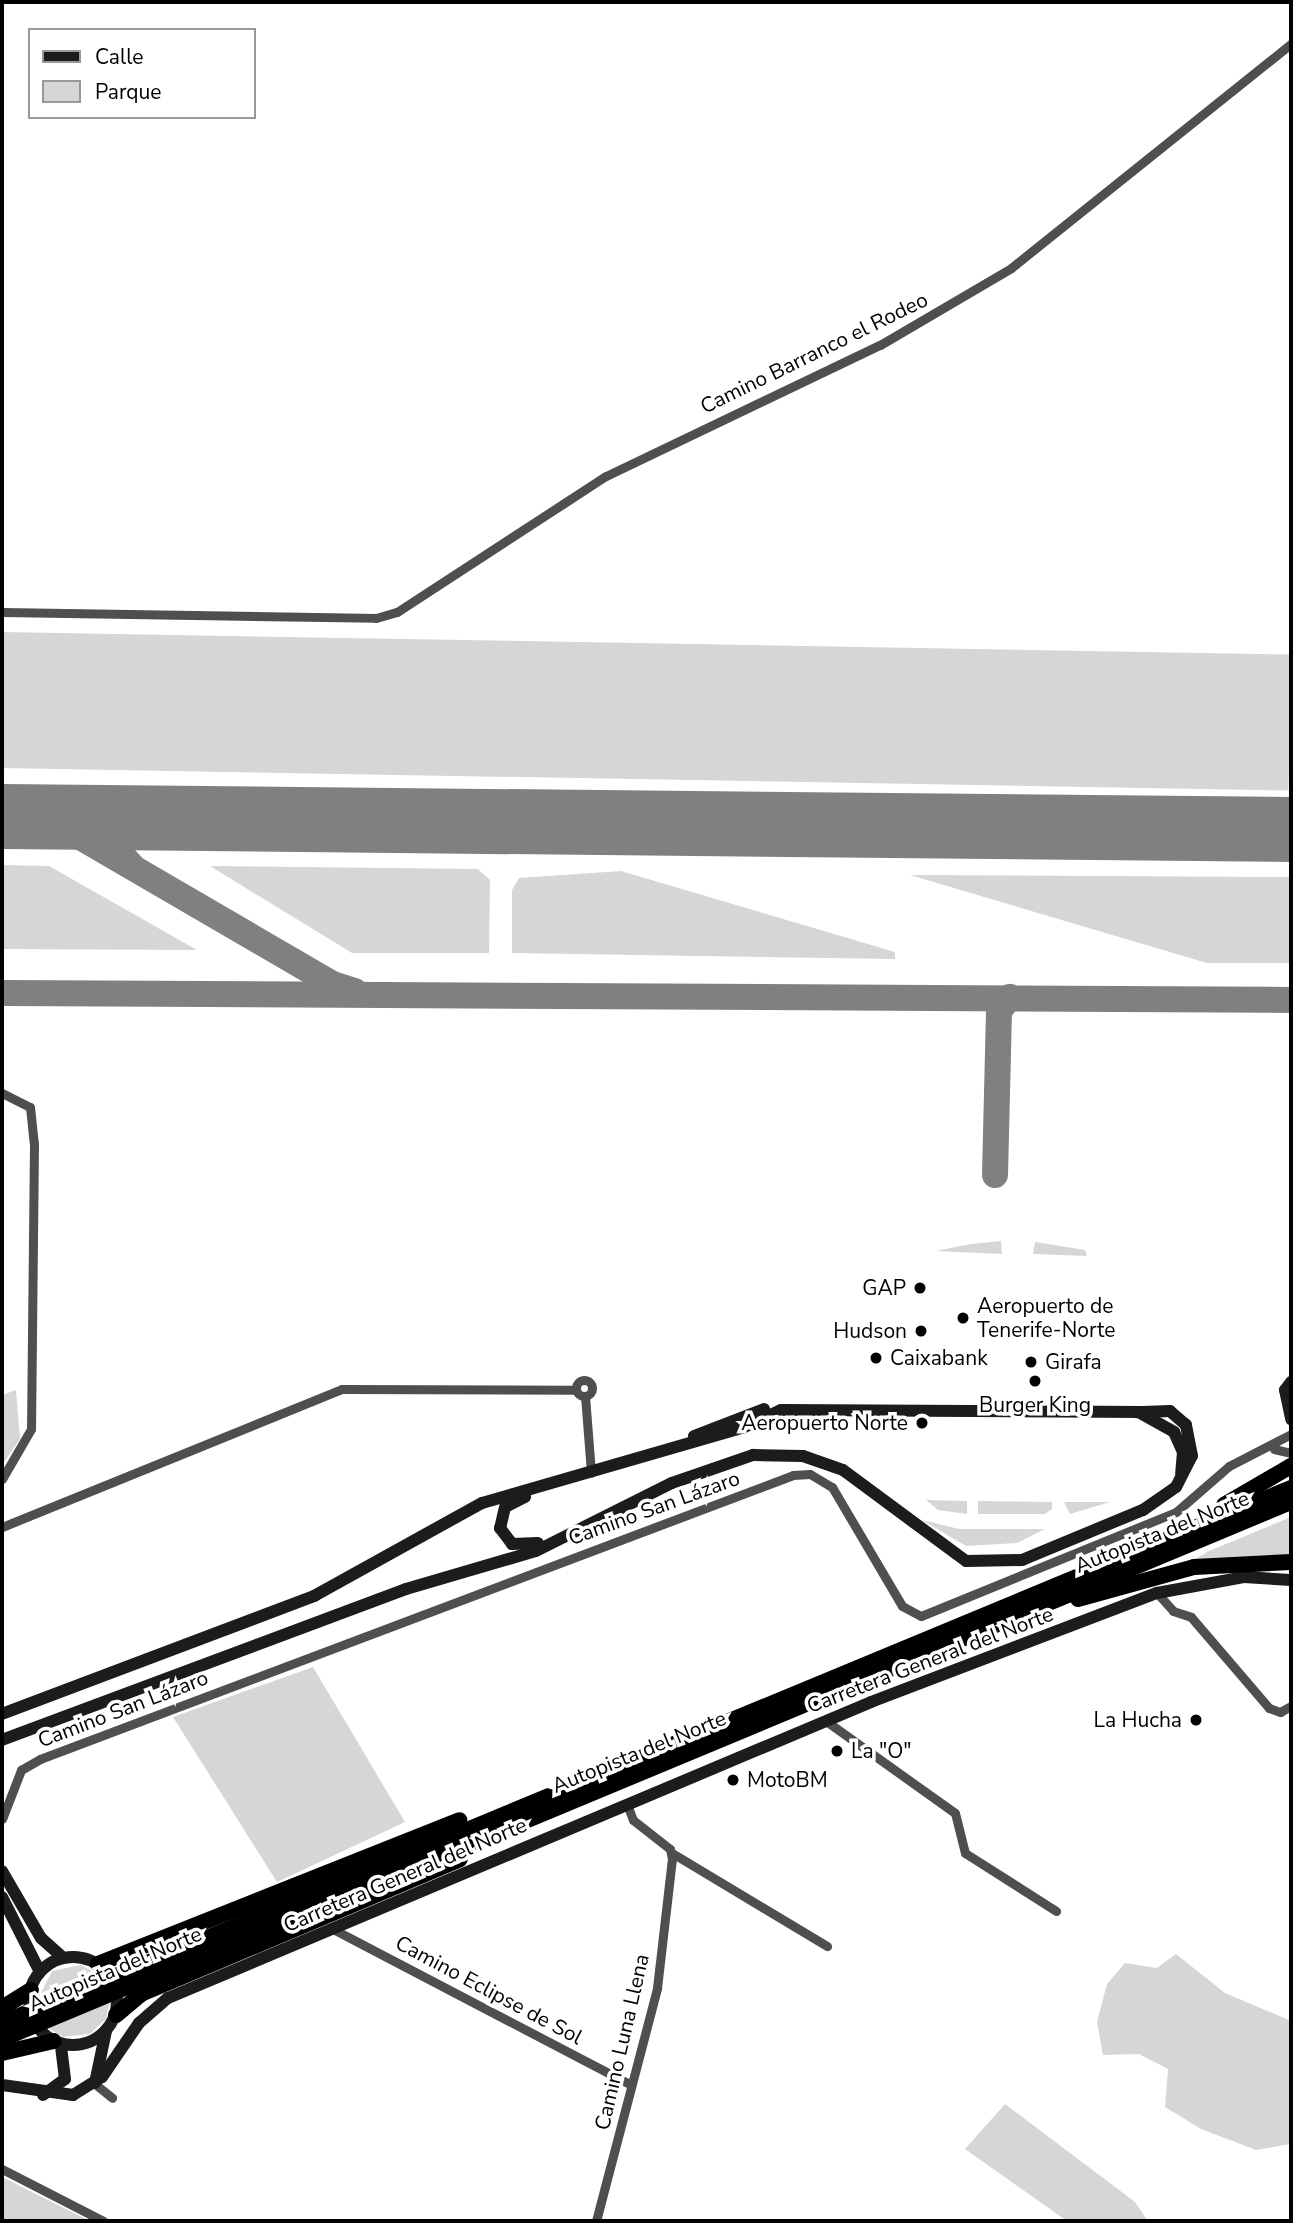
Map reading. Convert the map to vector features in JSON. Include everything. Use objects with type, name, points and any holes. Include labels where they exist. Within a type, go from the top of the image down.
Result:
[{"type":"highway","points":[[1158,1540],[1291,1466]]},
{"type":"highway","name":"Autopista del Norte","points":[[2,2023],[1158,1540],[1291,1488]]},
{"type":"highway","name":"Autopista del Norte","points":[[2,2039],[579,1801],[1291,1502]]},
{"type":"highway","points":[[1041,1608],[1194,1567],[1291,1562]]},
{"type":"highway","points":[[117,2009],[141,1994],[454,1862],[579,1801]]},
{"type":"highway","points":[[103,1968],[471,1816],[505,1812]]},
{"type":"highway","points":[[2,2008],[30,1994]]},
{"type":"highway","points":[[2,2053],[54,2040]]},
{"type":"main road","points":[[1291,1382],[1285,1390],[1291,1419]]},
{"type":"main road","points":[[2,1740],[406,1589],[556,1540],[698,1472],[767,1454],[803,1456],[843,1470],[934,1543],[981,1564],[1048,1551],[1151,1506],[1178,1484],[1183,1467],[1177,1438],[1162,1422],[1134,1412],[819,1408],[761,1410],[673,1446]]},
{"type":"main road","points":[[2,1714],[294,1604],[455,1514],[673,1446],[742,1428],[781,1410],[819,1408]]},
{"type":"main road","points":[[555,1483],[508,1504],[499,1524],[516,1545],[556,1540]]},
{"type":"main road","name":"Carretera General del Norte","points":[[95,2084],[139,2023],[168,1998],[330,1927],[826,1721],[1157,1593],[1244,1577],[1291,1580]]},
{"type":"main road","points":[[2,1871],[41,1937],[63,1958],[103,1968],[117,2009],[106,2031],[95,2084],[73,2095],[43,2095],[2,2085]]},
{"type":"main road","points":[[2,1897],[40,1972]]},
{"type":"main road","points":[[43,2095],[65,2079],[54,2040],[34,2021],[30,1994],[40,1972],[63,1958]]},
{"type":"main road","points":[[54,2040],[88,2043],[106,2031]]},
{"type":"street","name":"Camino Barranco el Rodeo","points":[[2,612],[376,618],[397,612],[606,475],[880,345],[1011,268],[1291,44]]},
{"type":"street","points":[[2,1093],[30,1107],[34,1144],[31,1429],[2,1479]]},
{"type":"street","points":[[575,1390],[579,1381],[588,1381],[592,1390],[585,1396]]},
{"type":"street","points":[[2,1527],[342,1389],[575,1390],[585,1396]]},
{"type":"street","points":[[585,1396],[591,1473]]},
{"type":"street","name":"Camino San Lázaro","points":[[2,1819],[21,1770],[40,1759],[793,1475],[810,1474],[832,1488],[902,1606],[921,1616],[1177,1512],[1229,1466],[1272,1449],[1291,1434]]},
{"type":"street","points":[[1272,1449],[1291,1453]]},
{"type":"street","points":[[1157,1593],[1173,1611],[1191,1617],[1269,1708],[1280,1712],[1291,1706]]},
{"type":"street","points":[[826,1721],[955,1813],[965,1853],[1056,1911]]},
{"type":"street","points":[[626,1804],[642,1831],[672,1853],[827,1946]]},
{"type":"street","name":"Camino Luna Llena","points":[[596,2221],[657,1988],[672,1853]]},
{"type":"street","name":"Camino Eclipse de Sol","points":[[330,1927],[631,2085]]},
{"type":"street","points":[[95,2084],[111,2098]]},
{"type":"street","points":[[2,2169],[103,2221]]},
{"type":"green space","points":[[2,632],[1291,654],[1288,790],[2,768]]},
{"type":"green space","points":[[2,865],[49,866],[197,950],[2,949]]},
{"type":"green space","points":[[210,866],[478,869],[490,880],[489,953],[352,953]]},
{"type":"green space","points":[[621,871],[895,952],[895,959],[512,953],[512,890],[519,878]]},
{"type":"green space","points":[[910,875],[1291,877],[1291,963],[1207,963]]},
{"type":"green space","points":[[1001,1241],[1002,1254],[936,1251],[971,1244]]},
{"type":"green space","points":[[1035,1242],[1085,1250],[1087,1256],[1033,1254]]},
{"type":"green space","points":[[16,1390],[20,1439],[2,1465],[2,1395]]},
{"type":"green space","points":[[926,1500],[967,1501],[967,1514],[938,1510]]},
{"type":"green space","points":[[978,1501],[1052,1502],[1052,1509],[1045,1514],[978,1514]]},
{"type":"green space","points":[[1064,1502],[1110,1502],[1070,1514]]},
{"type":"green space","points":[[1291,1517],[1291,1555],[1188,1563],[1209,1551]]},
{"type":"green space","points":[[922,1520],[959,1529],[1045,1529],[1017,1543],[966,1546]]},
{"type":"green space","points":[[313,1667],[405,1822],[277,1882],[173,1717]]},
{"type":"green space","points":[[1176,1954],[1225,1993],[1291,2021],[1291,2144],[1256,2150],[1201,2129],[1165,2107],[1168,2069],[1139,2054],[1103,2055],[1097,2022],[1107,1984],[1125,1963],[1157,1968]]},
{"type":"green space","points":[[81,1965],[99,1975],[37,2001],[52,1971]]},
{"type":"green space","points":[[110,2001],[106,2019],[90,2034],[63,2037],[48,2028]]},
{"type":"green space","points":[[1005,2104],[1135,2202],[1148,2221],[1067,2221],[965,2149]]},
{"type":"green space","points":[[2,2177],[90,2221],[2,2221]]},
{"type":"taxiway","points":[[2,818],[75,834],[333,984],[355,991]]},
{"type":"taxiway","points":[[132,866],[122,855],[122,832],[148,818]]},
{"type":"taxiway","points":[[2,993],[1291,1000]]},
{"type":"taxiway","points":[[995,1175],[999,1011],[1010,997]]},
{"type":"runway","points":[[2,816],[1291,829]]},
{"type":"place","name":"GAP","points":[[920,1288]]},
{"type":"place","name":"Aeropuerto de Tenerife-Norte","points":[[963,1318]]},
{"type":"place","name":"Hudson","points":[[921,1331]]},
{"type":"place","name":"Caixabank","points":[[876,1358]]},
{"type":"place","name":"Girafa","points":[[1031,1362]]},
{"type":"place","name":"Burger King","points":[[1035,1381]]},
{"type":"place","name":"Aeropuerto Norte","points":[[922,1423]]},
{"type":"place","name":"La Hucha","points":[[1196,1720]]},
{"type":"place","name":"La \"O\"","points":[[837,1751]]},
{"type":"place","name":"MotoBM","points":[[733,1780]]}]
